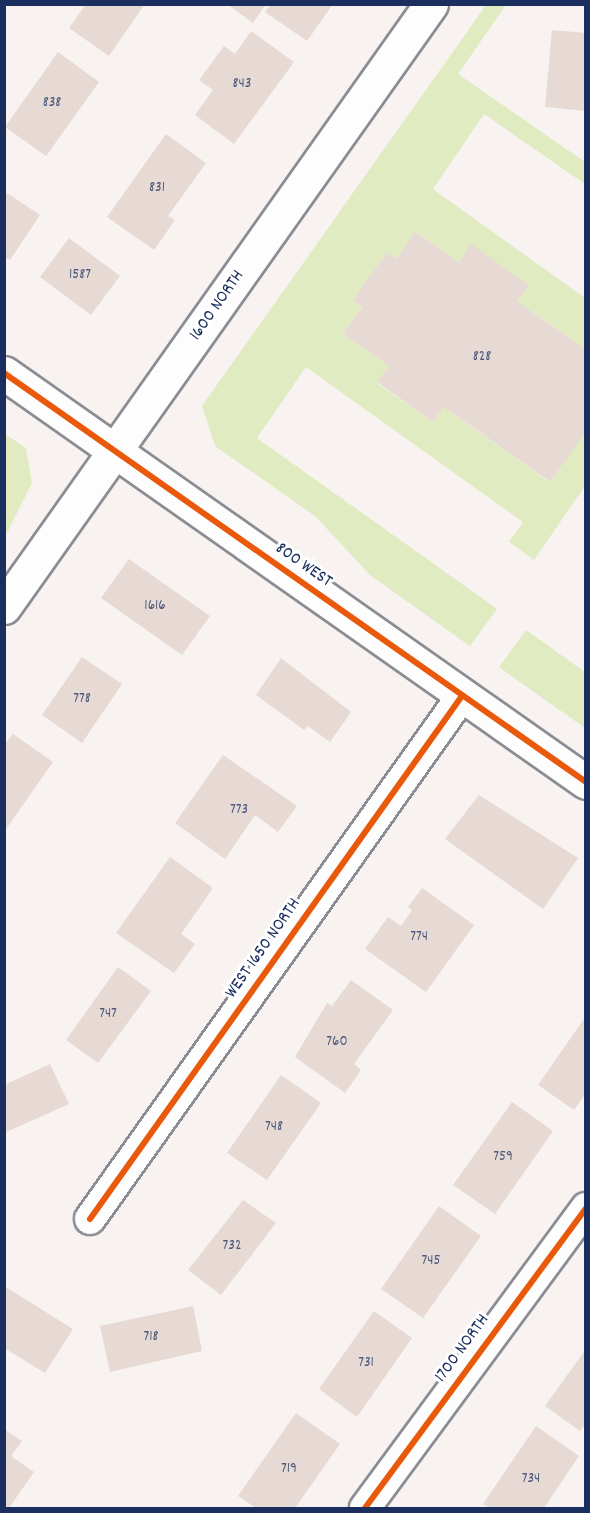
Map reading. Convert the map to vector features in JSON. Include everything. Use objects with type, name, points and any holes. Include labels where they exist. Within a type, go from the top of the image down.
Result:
[{"type":"main road","name":"1600 NORTH","points":[[4,607],[430,4]]},
{"type":"main road","name":"800 WEST","points":[[4,373],[585,782]]},
{"type":"street","name":"WEST 1650 NORTH","points":[[90,1220],[462,696]]},
{"type":"street","name":"1700 NORTH","points":[[365,1509],[585,1208]]},
{"type":"green space","points":[[486,5],[506,5],[458,74],[585,162],[585,184],[484,114],[433,189],[585,298],[585,350],[517,301],[529,285],[471,245],[459,262],[415,232],[396,259],[386,253],[353,300],[362,307],[343,334],[389,366],[377,383],[433,422],[444,407],[549,482],[585,431],[585,486],[534,560],[509,542],[523,522],[306,367],[257,438],[497,609],[470,646],[370,575],[315,516],[215,446],[202,406]]},
{"type":"green space","points":[[5,434],[26,448],[32,483],[5,537]]},
{"type":"green space","points":[[526,630],[585,672],[585,728],[499,667]]},
{"type":"building","points":[[86,4],[145,4],[109,56],[69,28]]},
{"type":"building","points":[[227,4],[266,4],[253,23]]},
{"type":"building","points":[[271,4],[333,4],[307,41],[265,12]]},
{"type":"building","points":[[552,30],[586,33],[586,111],[545,107]]},
{"type":"building","points":[[251,31],[294,62],[234,144],[195,115],[213,90],[199,80],[224,46],[235,54]]},
{"type":"building","points":[[58,52],[99,82],[46,156],[5,127]]},
{"type":"building","points":[[166,134],[206,163],[168,216],[175,220],[154,250],[107,217]]},
{"type":"building","points":[[4,191],[40,215],[10,260],[4,257]]},
{"type":"building","points":[[415,232],[459,262],[471,244],[529,285],[517,301],[586,350],[586,431],[550,482],[444,407],[433,422],[377,382],[389,366],[343,334],[362,307],[353,300],[386,253],[396,259]]},
{"type":"building","points":[[69,238],[120,276],[91,315],[40,277]]},
{"type":"building","points":[[129,559],[210,616],[182,655],[101,598]]},
{"type":"building","points":[[82,657],[122,684],[82,743],[42,715]]},
{"type":"building","points":[[281,658],[351,712],[330,742],[308,726],[304,730],[256,695]]},
{"type":"building","points":[[13,734],[53,762],[4,832],[4,745]]},
{"type":"building","points":[[223,755],[297,806],[278,832],[255,815],[225,859],[175,823]]},
{"type":"building","points":[[479,795],[578,858],[543,909],[445,839]]},
{"type":"building","points":[[170,857],[213,888],[181,934],[195,944],[174,973],[116,933]]},
{"type":"building","points":[[422,888],[474,925],[426,992],[365,949],[388,917],[401,926],[412,910],[408,907]]},
{"type":"building","points":[[118,967],[151,991],[98,1063],[66,1040]]},
{"type":"building","points":[[351,980],[393,1010],[354,1064],[361,1070],[345,1093],[295,1057],[327,1003],[332,1006]]},
{"type":"building","points":[[586,1016],[586,1093],[574,1110],[538,1085]]},
{"type":"building","points":[[50,1064],[69,1104],[4,1133],[4,1085]]},
{"type":"building","points":[[281,1075],[321,1103],[267,1180],[227,1153]]},
{"type":"building","points":[[512,1102],[553,1131],[495,1214],[453,1185]]},
{"type":"building","points":[[243,1200],[276,1223],[221,1295],[188,1270]]},
{"type":"building","points":[[439,1206],[481,1236],[423,1318],[381,1289]]},
{"type":"building","points":[[4,1286],[73,1329],[45,1373],[4,1348]]},
{"type":"building","points":[[193,1306],[202,1351],[110,1372],[100,1326]]},
{"type":"building","points":[[374,1311],[412,1338],[357,1417],[319,1389]]},
{"type":"building","points":[[586,1349],[586,1423],[580,1431],[545,1406]]},
{"type":"building","points":[[296,1413],[340,1444],[295,1508],[256,1508],[238,1496]]},
{"type":"building","points":[[536,1426],[579,1456],[544,1508],[490,1508],[483,1504]]},
{"type":"building","points":[[4,1429],[22,1441],[11,1456],[34,1472],[9,1508],[4,1505]]},
{"type":"cycle path","points":[[4,373],[586,782]]},
{"type":"cycle path","points":[[90,1219],[462,696]]},
{"type":"cycle path","points":[[365,1508],[586,1208]]}]
